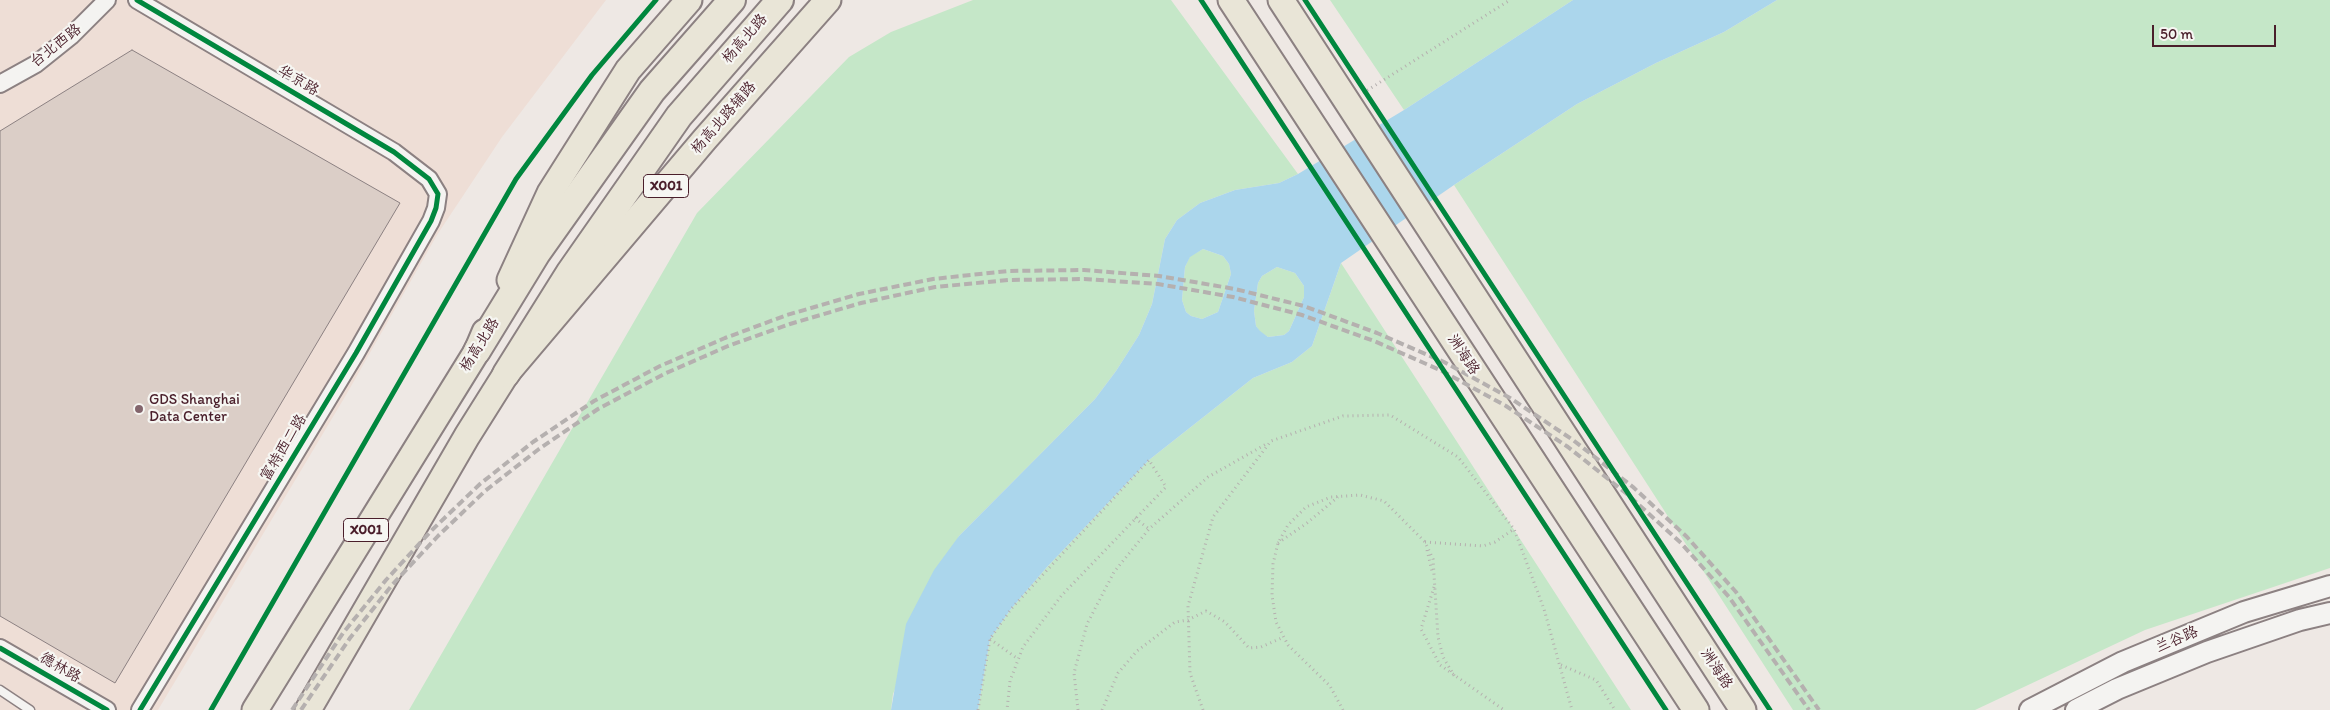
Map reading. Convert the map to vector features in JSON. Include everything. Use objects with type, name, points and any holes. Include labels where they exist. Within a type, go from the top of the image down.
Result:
[{"type":"highway","name":"杨高北路","points":[[477,351],[537,253],[652,91],[732,0]]},
{"type":"highway","name":"杨高北路","points":[[506,374],[570,272],[679,116],[780,0]]},
{"type":"main road","name":"X001","points":[[477,351],[550,193],[628,70],[689,0]]},
{"type":"main road","name":"杨高北路辅路","points":[[506,374],[705,138],[828,0]]},
{"type":"main road","name":"洲海路","points":[[1231,0],[1323,144],[1696,710]]},
{"type":"main road","name":"洲海路","points":[[1281,0],[1360,99],[1427,224],[1743,710]]},
{"type":"main road","name":"杨高北路","points":[[255,710],[477,351]]},
{"type":"main road","name":"杨高北路","points":[[308,710],[467,436],[506,374]]},
{"type":"street","name":"台北西路","points":[[0,84],[36,64],[64,41],[107,0]]},
{"type":"street","name":"华京路","points":[[137,0],[394,152],[429,179],[438,194]]},
{"type":"street","name":"富特西二路","points":[[140,710],[356,353],[431,221],[436,208],[438,194]]},
{"type":"street","name":"兰谷路","points":[[2030,710],[2123,662],[2227,619],[2330,586]]},
{"type":"street","name":"兰谷路","points":[[2076,710],[2116,689],[2207,652],[2300,620],[2330,613]]},
{"type":"street","name":"德林路","points":[[0,648],[107,710]]},
{"type":"lane","points":[[0,690],[30,710]]},
{"type":"path","points":[[1360,99],[1510,0]]},
{"type":"path","points":[[1078,710],[1074,673],[1087,624],[1114,572],[1149,529],[1208,476],[1271,441],[1343,416],[1390,415],[1458,457],[1514,530],[1544,609],[1572,710]]},
{"type":"path","points":[[1203,710],[1190,673],[1188,606],[1213,516],[1271,441]]},
{"type":"path","points":[[978,710],[990,639],[1011,609],[1149,460],[1166,487],[1062,595],[1023,647],[1010,681],[1007,710]]},
{"type":"path","points":[[1343,710],[1330,686],[1288,645],[1276,622],[1272,595],[1273,564],[1278,543],[1288,525],[1306,507],[1330,497],[1360,495],[1384,501],[1425,542],[1432,559],[1438,637],[1443,657],[1455,677]]},
{"type":"path","points":[[1278,543],[1308,523],[1338,497]]},
{"type":"path","points":[[1136,518],[1149,529]]},
{"type":"path","points":[[1425,542],[1482,546],[1495,542],[1514,530]]},
{"type":"path","points":[[1434,584],[1421,629],[1440,665],[1504,710]]},
{"type":"path","points":[[1102,710],[1118,673],[1137,651],[1175,622],[1188,620],[1206,611],[1225,622],[1249,648],[1261,647],[1284,637]]},
{"type":"path","points":[[990,639],[1018,658]]},
{"type":"path","points":[[1561,665],[1596,680],[1615,710]]},
{"type":"shaded area","points":[[0,0],[606,0],[502,137],[437,235],[346,395],[158,710],[0,710]]},
{"type":"green space","points":[[973,0],[1171,0],[1298,174],[1279,183],[1235,190],[1200,203],[1177,220],[1165,239],[1152,304],[1139,335],[1116,371],[1095,399],[959,536],[893,694],[891,710],[409,710],[697,213],[849,57],[891,32]]},
{"type":"green space","points":[[1330,0],[1573,0],[1404,110]]},
{"type":"green space","points":[[1777,0],[2330,0],[2330,568],[2145,630],[1975,710],[1793,710],[1454,185],[1577,104],[1656,63],[1724,32]]},
{"type":"green space","points":[[1203,249],[1223,256],[1229,264],[1231,274],[1218,312],[1202,319],[1191,316],[1186,312],[1182,300],[1185,267],[1190,256]]},
{"type":"green space","points":[[1341,263],[1631,710],[978,710],[990,639],[1011,609],[1047,567],[1149,460],[1253,378],[1292,362],[1312,346]]},
{"type":"green space","points":[[1277,267],[1295,273],[1304,286],[1304,297],[1289,331],[1284,335],[1268,337],[1260,332],[1256,326],[1254,311],[1258,283],[1262,276]]},
{"type":"water","points":[[1573,0],[1777,0],[1724,32],[1656,63],[1577,104],[1454,185],[1341,263],[1312,346],[1292,362],[1253,378],[1149,460],[1047,567],[1011,609],[990,639],[978,710],[891,710],[906,624],[934,570],[959,536],[1095,399],[1116,371],[1139,335],[1152,304],[1165,239],[1177,220],[1200,203],[1235,190],[1279,183],[1298,174],[1404,110]],"holes":[[[1203,249],[1223,256],[1229,264],[1231,274],[1218,312],[1202,319],[1191,316],[1186,312],[1182,300],[1185,267],[1190,257]],[[1277,267],[1295,273],[1304,286],[1304,297],[1289,331],[1284,335],[1268,337],[1256,326],[1254,311],[1258,283],[1262,276]]]},
{"type":"building","name":"GDS Shanghai Data Center","points":[[132,50],[400,203],[115,683],[0,616],[0,131]]},
{"type":"railway","points":[[292,710],[343,633],[386,580],[432,530],[480,484],[533,442],[594,401],[660,366],[725,338],[787,315],[859,294],[933,279],[1008,271],[1084,270],[1159,276],[1235,289],[1304,306],[1377,333],[1444,362],[1510,398],[1573,440],[1633,487],[1687,537],[1736,592],[1819,710]]},
{"type":"railway","points":[[301,710],[350,638],[392,585],[438,536],[485,491],[539,449],[598,409],[664,374],[728,346],[790,324],[861,303],[935,287],[1009,280],[1084,279],[1158,284],[1233,297],[1302,315],[1374,341],[1440,370],[1506,406],[1568,447],[1627,494],[1681,543],[1729,597],[1809,710]]},
{"type":"cycle path","points":[[137,0],[394,152],[429,179],[438,194],[436,208],[431,221],[356,353],[140,710]]},
{"type":"cycle path","points":[[211,710],[516,179],[592,75],[656,0]]},
{"type":"cycle path","points":[[1201,0],[1666,710]]},
{"type":"cycle path","points":[[1305,0],[1770,710]]},
{"type":"cycle path","points":[[0,648],[107,710]]},
{"type":"place","name":"GDS Shanghai Data Center","points":[[139,409]]}]
